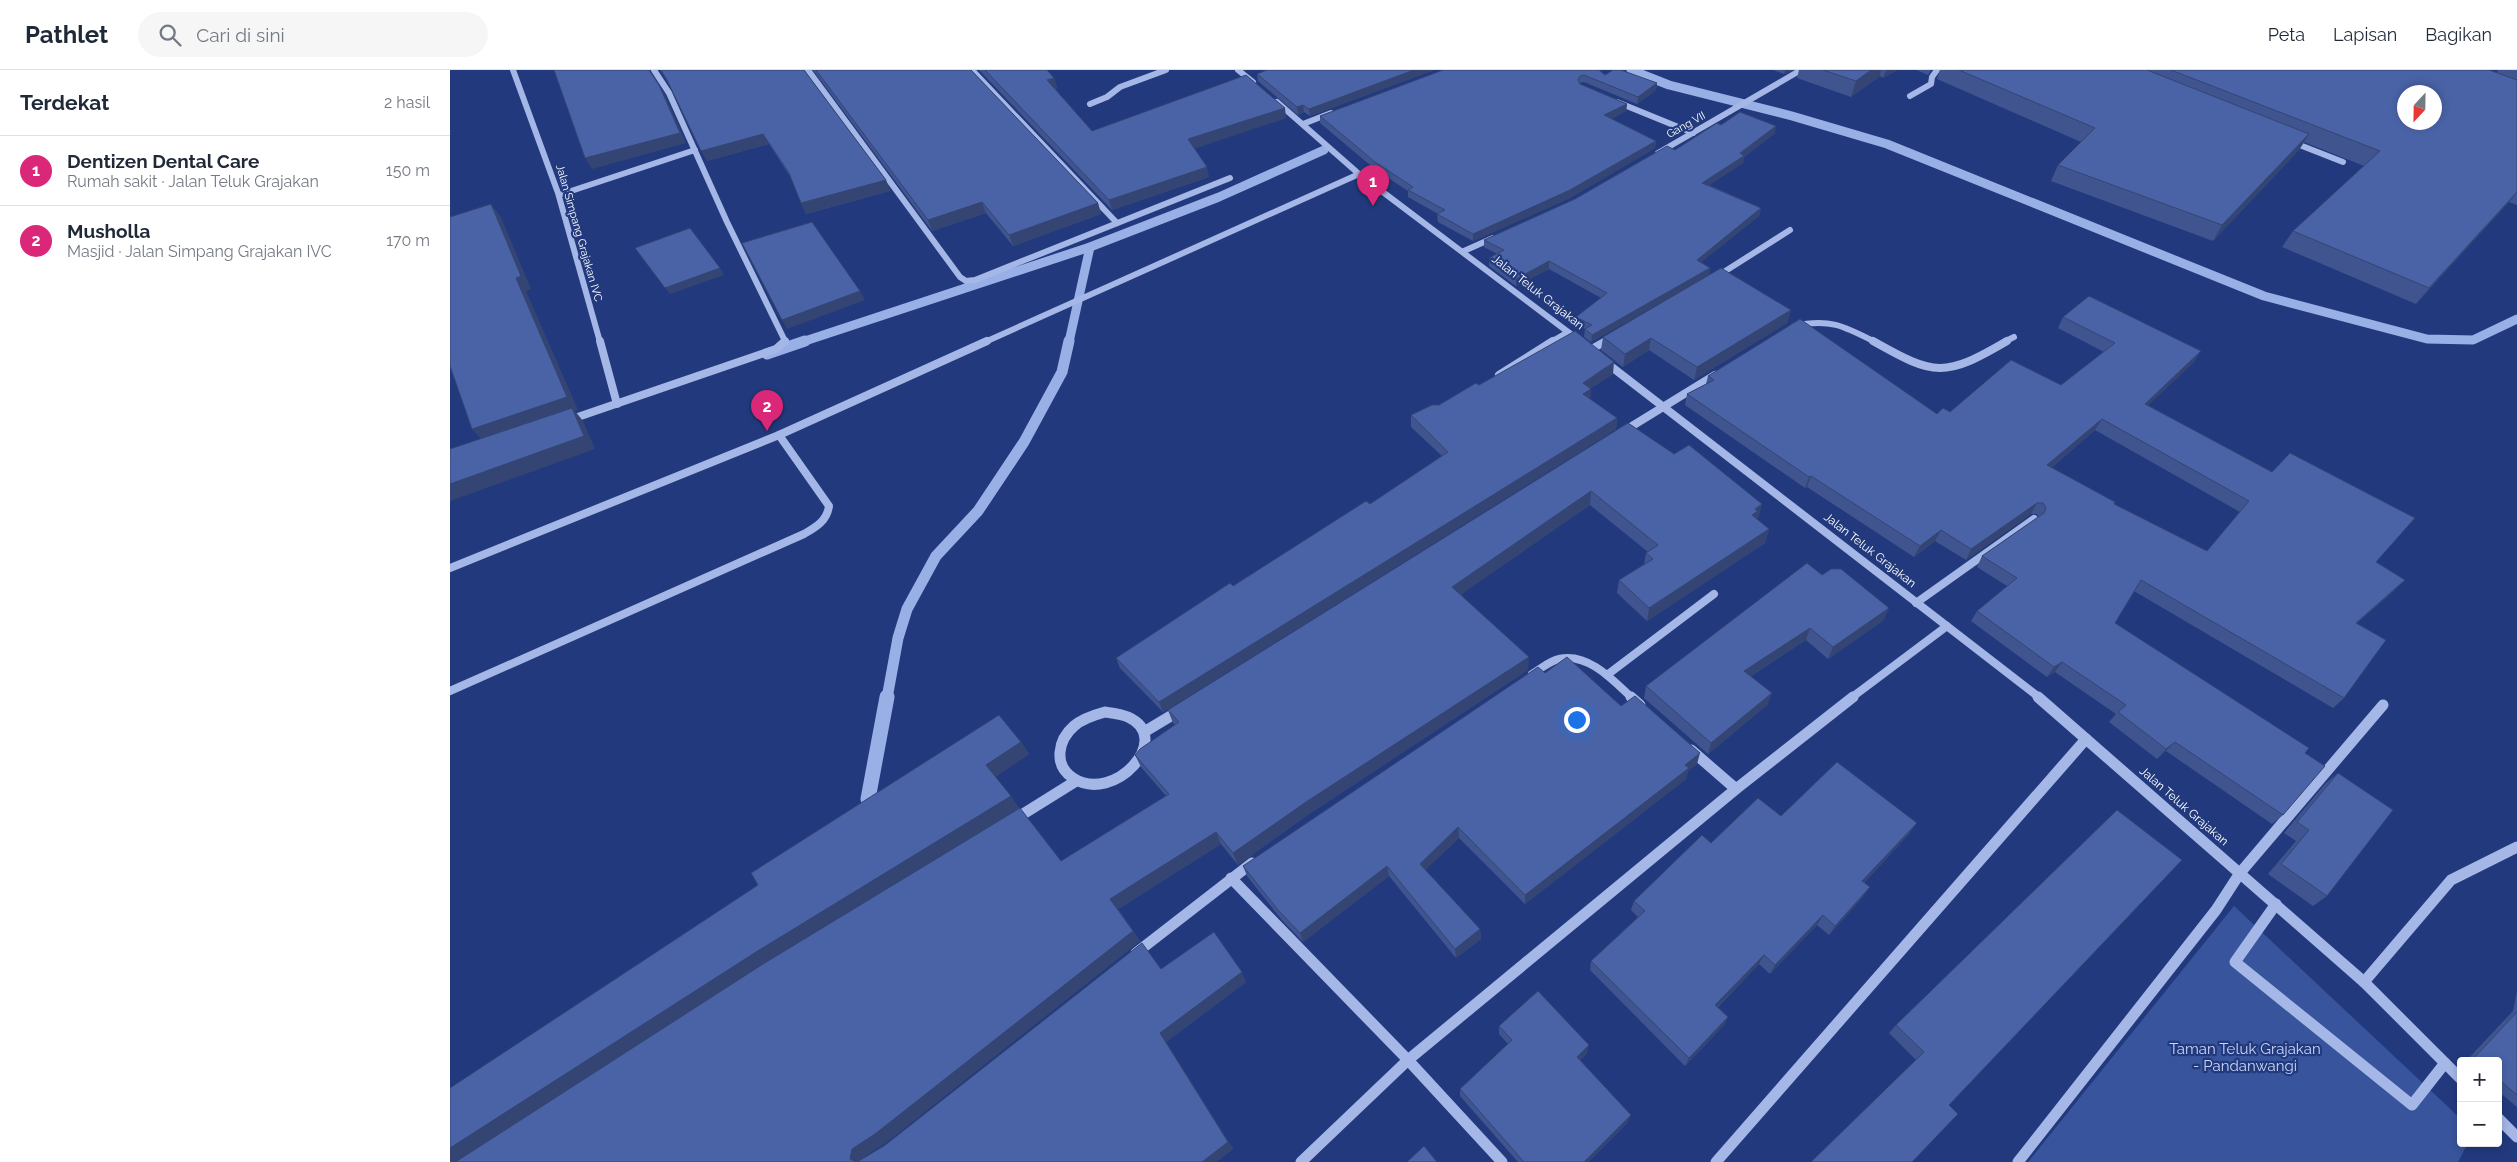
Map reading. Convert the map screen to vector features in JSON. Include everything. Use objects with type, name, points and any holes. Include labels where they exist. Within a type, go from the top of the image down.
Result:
[{"type":"street","name":"Jalan Simpang Grajakan IVC","points":[[513,70],[530,109],[559,195],[617,404]]},
{"type":"street","points":[[564,422],[776,350],[785,341],[669,93],[654,70]]},
{"type":"street","points":[[808,70],[960,277],[966,281],[975,280],[1230,178]]},
{"type":"street","points":[[972,70],[1117,223]]},
{"type":"street","points":[[1090,104],[1107,97],[1120,87],[1166,70]]},
{"type":"street","name":"Jalan Teluk Grajakan","points":[[1238,70],[1360,174],[1464,251],[1916,603],[2024,684],[2364,982],[2457,1076]]},
{"type":"street","points":[[1732,112],[1801,70]]},
{"type":"street","points":[[1910,96],[1931,84],[1932,76],[1937,70]]},
{"type":"street","points":[[1608,98],[1693,133]]},
{"type":"street","points":[[1303,124],[1340,109]]},
{"type":"street","name":"Gang VII","points":[[1650,157],[1732,112]]},
{"type":"street","points":[[2289,140],[2343,162]]},
{"type":"street","points":[[559,195],[695,150]]},
{"type":"street","points":[[450,568],[779,435],[1063,305],[1360,174]]},
{"type":"street","points":[[1708,282],[1790,230]]},
{"type":"street","points":[[1464,251],[1499,236]]},
{"type":"street","points":[[1786,329],[1810,320],[1835,322],[1921,365],[1939,368],[1955,367],[2014,337]]},
{"type":"street","points":[[1491,380],[1568,332]]},
{"type":"street","points":[[1590,350],[1615,335]]},
{"type":"street","points":[[1612,438],[1662,406],[1722,372]]},
{"type":"street","points":[[450,690],[804,534],[821,524],[828,515],[829,506],[779,435]]},
{"type":"street","points":[[1916,603],[2034,519]]},
{"type":"street","points":[[1607,675],[1714,594]]},
{"type":"street","points":[[1301,1162],[1408,1060],[1736,789],[1884,672],[1947,626]]},
{"type":"street","points":[[1525,679],[1550,663],[1563,658],[1592,664],[1650,713]]},
{"type":"street","points":[[2018,1162],[2216,910],[2240,873],[2383,705]]},
{"type":"street","points":[[1144,732],[1185,707]]},
{"type":"street","points":[[1105,712],[1122,713],[1137,720],[1144,732],[1146,744],[1142,757],[1133,768],[1120,778],[1106,783],[1090,785],[1076,781],[1063,772],[1059,758],[1062,742],[1072,728],[1087,717],[1105,712]]},
{"type":"street","points":[[1716,1162],[2086,739]]},
{"type":"street","points":[[1686,745],[1736,789]]},
{"type":"street","points":[[1002,827],[1076,781]]},
{"type":"street","points":[[2364,982],[2451,880],[2517,847]]},
{"type":"street","points":[[1130,957],[1260,857]]},
{"type":"street","points":[[1231,878],[1408,1060],[1502,1162]]},
{"type":"street","points":[[2276,904],[2235,962],[2412,1105],[2445,1064]]},
{"type":"street","points":[[2502,1122],[2517,1137]]},
{"type":"green space","name":"Taman Teluk Grajakan - Pandanwangi","points":[[2234,906],[2457,1115],[2457,1147],[2466,1147],[2458,1162],[2028,1162]]},
{"type":"building","points":[[554,70],[649,70],[659,85],[680,133],[585,158]]},
{"type":"building","points":[[661,70],[804,70],[886,180],[801,203],[789,173],[763,134],[701,151]]},
{"type":"building","points":[[816,70],[971,70],[1098,203],[1009,235],[982,202],[928,220]]},
{"type":"building","points":[[985,70],[1047,70],[1054,78],[1047,80],[1092,131],[1246,75],[1285,108],[1188,139],[1207,167],[1109,200]]},
{"type":"building","points":[[1267,70],[1414,70],[1309,109],[1303,105],[1297,107],[1257,74]]},
{"type":"building","points":[[1443,70],[1599,70],[1605,75],[1613,70],[1621,70],[1657,83],[1638,97],[1584,75],[1580,76],[1578,80],[1580,84],[1627,104],[1604,115],[1656,141],[1570,190],[1473,234],[1437,214],[1445,210],[1408,190],[1413,187],[1375,162],[1320,116]]},
{"type":"building","points":[[1823,70],[1871,70],[1856,81]]},
{"type":"building","points":[[1959,70],[2147,70],[2309,134],[2222,225],[2058,165],[2095,128]]},
{"type":"building","points":[[2171,70],[2489,70],[2517,80],[2517,192],[2429,288],[2293,231],[2380,151]]},
{"type":"building","points":[[1740,112],[1776,126],[1740,153],[1744,156],[1702,183],[1761,208],[1697,260],[1710,268],[1592,335],[1585,329],[1592,325],[1576,317],[1607,293],[1549,261],[1516,279],[1489,258],[1504,250],[1484,240],[1575,199],[1667,146],[1675,150],[1717,123],[1721,125]]},
{"type":"building","points":[[491,204],[521,276],[516,278],[567,397],[472,429],[450,366],[450,217]]},
{"type":"building","points":[[812,222],[860,291],[782,320],[742,243]]},
{"type":"building","points":[[690,228],[720,268],[665,288],[635,248]]},
{"type":"building","points":[[1721,268],[1791,310],[1697,367],[1651,338],[1625,354],[1603,337]]},
{"type":"building","points":[[2089,296],[2201,351],[2145,404],[2272,472],[2290,453],[2415,518],[2376,562],[2405,580],[2356,623],[2386,640],[2344,698],[2141,580],[2115,623],[2309,748],[2305,753],[2325,766],[2283,815],[2175,742],[2166,749],[2118,712],[2126,705],[2062,662],[2054,667],[1977,611],[2017,578],[1982,556],[2044,513],[2046,508],[2043,503],[2037,503],[1971,549],[1941,530],[1920,546],[1811,476],[1809,477],[1687,394],[1714,380],[1708,376],[1800,319],[1937,414],[1943,408],[1950,412],[2011,360],[2061,385],[2115,343],[2063,317]],"holes":[[[2102,419],[2249,501],[2207,551],[2114,504],[2115,502],[2047,465]]]},
{"type":"building","points":[[1575,331],[1614,362],[1583,383],[1591,389],[1583,394],[1617,418],[1159,702],[1116,658],[1230,583],[1233,586],[1366,501],[1370,504],[1448,452],[1411,415],[1432,405],[1439,405],[1476,383],[1479,385]]},
{"type":"building","points":[[572,408],[584,436],[450,484],[450,449]]},
{"type":"building","points":[[1628,423],[1674,454],[1689,445],[1762,504],[1755,509],[1758,511],[1752,515],[1769,529],[1649,608],[1619,580],[1653,559],[1646,553],[1658,545],[1591,491],[1452,587],[1529,657],[1306,802],[1233,853],[1216,832],[1110,899],[1133,931],[875,1134],[852,1149],[850,1159],[856,1162],[454,1162],[763,964],[1020,808],[1061,861],[1169,794],[1135,755],[1140,749],[1179,722],[1168,710]]},
{"type":"building","points":[[1807,563],[1822,575],[1831,569],[1841,569],[1889,608],[1833,647],[1810,628],[1744,671],[1772,693],[1711,743],[1646,686]]},
{"type":"building","points":[[1567,657],[1621,706],[1635,696],[1700,753],[1685,765],[1689,768],[1525,895],[1458,827],[1420,864],[1480,929],[1455,949],[1387,866],[1300,933],[1278,910],[1243,866],[1538,667],[1545,673]]},
{"type":"building","points":[[999,715],[1021,742],[986,765],[1011,796],[756,952],[450,1148],[450,1088],[758,885],[751,873]]},
{"type":"building","points":[[1837,762],[1917,823],[1862,881],[1870,887],[1835,926],[1823,915],[1775,965],[1764,955],[1715,1005],[1728,1017],[1689,1058],[1591,961],[1645,911],[1634,901],[1702,835],[1711,843],[1758,798],[1781,816]]},
{"type":"building","points":[[2338,773],[2393,810],[2327,896],[2281,864],[2309,830],[2297,822]]},
{"type":"building","points":[[2117,810],[2182,860],[1949,1105],[1958,1114],[1912,1162],[1811,1162],[1924,1052],[1896,1025]]},
{"type":"building","points":[[1214,932],[1242,972],[1160,1033],[1228,1142],[1202,1162],[857,1162],[884,1146],[1142,943],[1161,969]]},
{"type":"building","points":[[1538,991],[1589,1045],[1577,1057],[1631,1115],[1584,1162],[1524,1162],[1460,1089],[1512,1040],[1499,1026]]},
{"type":"building","points":[[2517,1012],[2517,1095],[2502,1082],[2502,1057],[2475,1057]]},
{"type":"building","points":[[1424,1146],[1437,1162],[1407,1162]]},
{"type":"waterway","points":[[1631,70],[1669,85],[1792,116],[1887,144],[2264,296],[2427,339],[2473,340],[2517,319]]},
{"type":"waterway","points":[[1090,247],[1219,197],[1324,150]]},
{"type":"waterway","points":[[804,341],[1090,247]]},
{"type":"waterway","points":[[1069,342],[1090,247]]},
{"type":"waterway","points":[[767,354],[804,341]]},
{"type":"waterway","points":[[887,698],[898,638],[907,609],[936,556],[978,511],[1024,442],[1062,372],[1069,341]]},
{"type":"waterway","points":[[868,799],[887,697]]},
{"type":"place","name":"Dentizen Dental Care","points":[[1373,206]]},
{"type":"place","name":"Musholla","points":[[767,431]]}]
